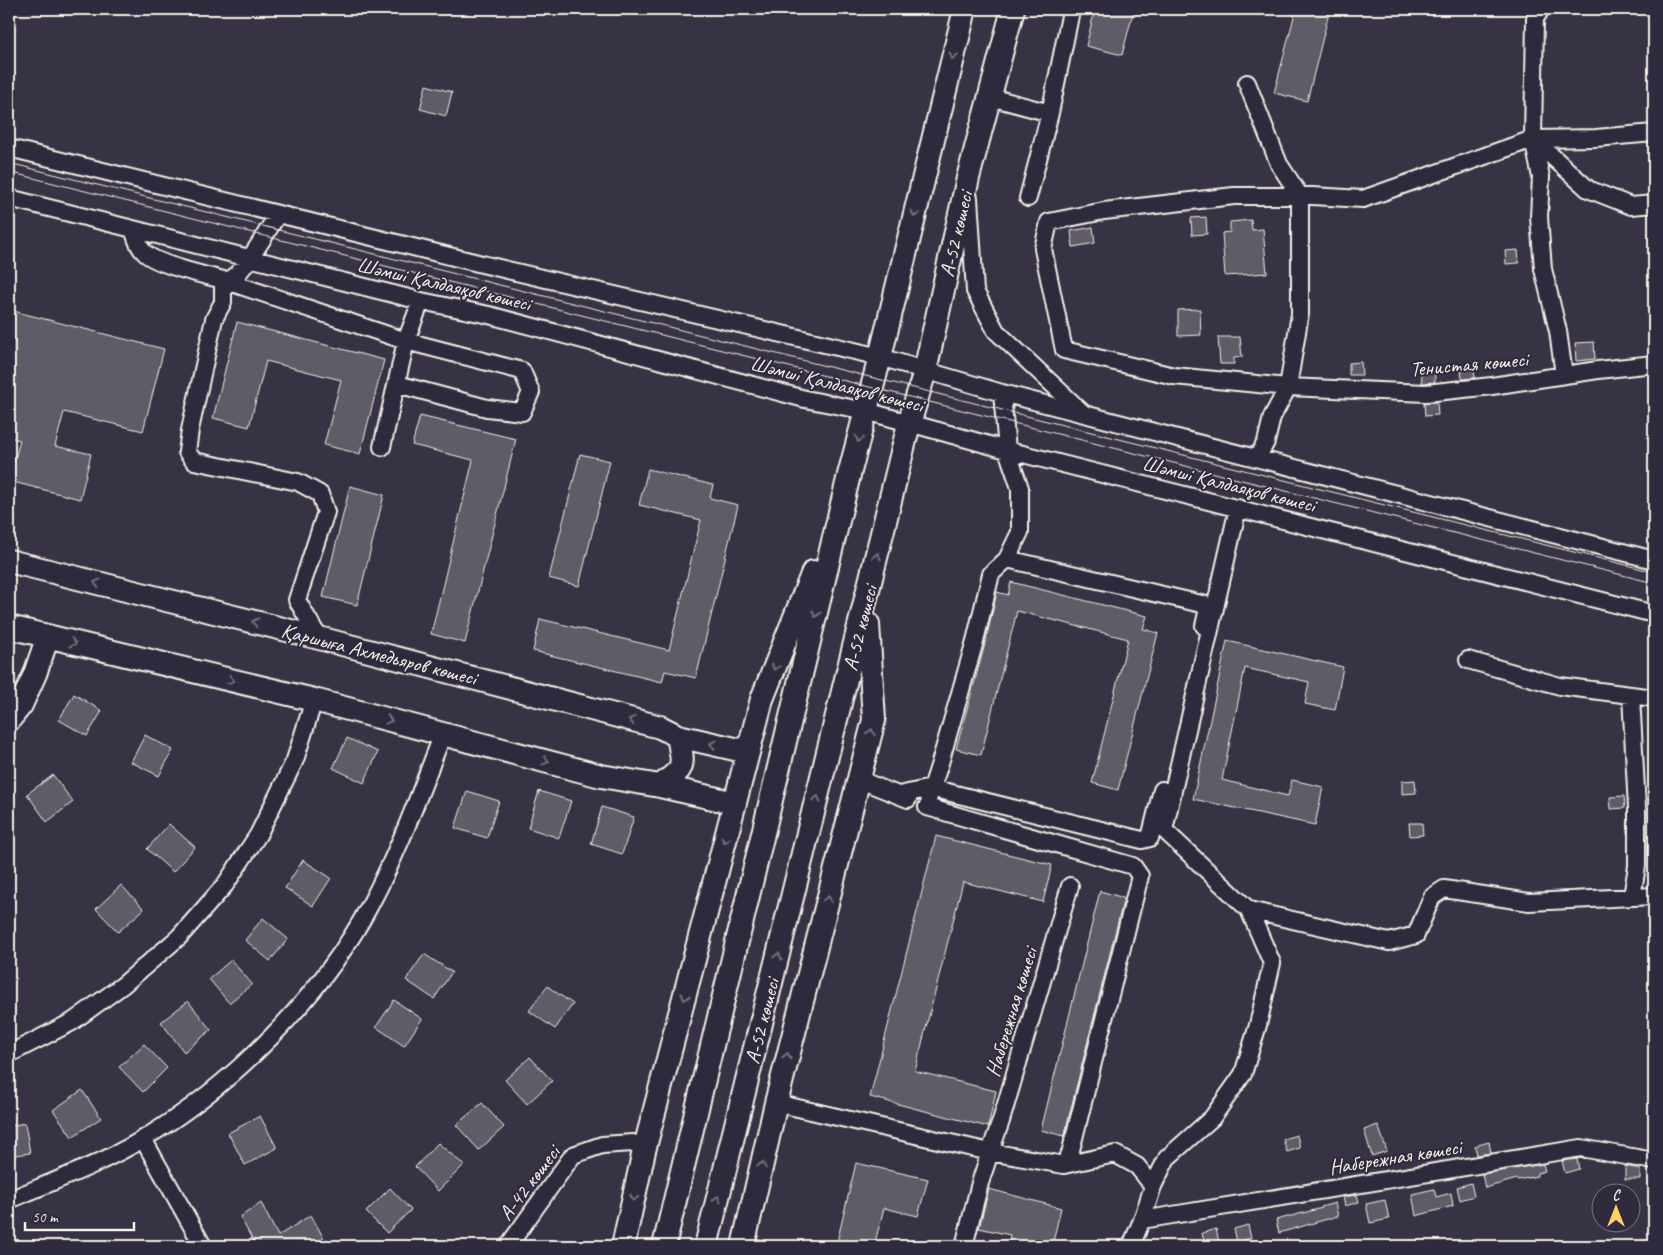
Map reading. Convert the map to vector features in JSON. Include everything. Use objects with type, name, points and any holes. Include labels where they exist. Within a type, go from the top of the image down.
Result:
[{"type":"street","name":"А-52 көшесі","points":[[664,1246],[849,475],[880,358],[965,9]]},
{"type":"street","name":"А-52 көшесі","points":[[706,1246],[909,424],[925,371],[968,178],[1013,9]]},
{"type":"street","points":[[1541,9],[1535,19],[1533,139],[1541,177],[1539,217],[1543,269],[1558,331],[1564,375]]},
{"type":"street","points":[[1028,198],[1050,113],[1071,11]]},
{"type":"street","points":[[1247,83],[1279,164],[1300,196],[1300,314],[1288,387],[1272,417],[1266,442],[1257,458]]},
{"type":"street","points":[[990,97],[1050,113]]},
{"type":"street","points":[[1300,196],[1363,199],[1533,139],[1596,138],[1654,133]]},
{"type":"street","points":[[1533,139],[1588,189],[1631,206],[1654,204]]},
{"type":"street","name":"Шәмші Қалдаяқов көшесі","points":[[9,148],[482,264],[880,358],[1085,415],[1654,560]]},
{"type":"street","points":[[968,178],[975,291],[996,331],[1085,415]]},
{"type":"street","name":"Тенистая көшесі","points":[[1300,196],[1234,196],[1095,213],[1049,222],[1043,249],[1064,350],[1174,376],[1288,387],[1426,393],[1654,364]]},
{"type":"street","name":"Шәмші Қалдаяқов көшесі","points":[[9,198],[421,301],[489,315],[805,399],[866,412],[1007,450],[1654,614]]},
{"type":"street","points":[[223,280],[230,280],[235,276],[278,214]]},
{"type":"street","points":[[133,229],[140,248],[154,259],[406,341],[522,371],[531,392],[522,412],[487,408],[397,384]]},
{"type":"street","points":[[223,280],[223,302],[214,320],[187,452],[194,461],[298,482],[320,494],[326,512],[298,600],[319,638]]},
{"type":"street","points":[[382,447],[406,341],[421,301]]},
{"type":"street","points":[[926,806],[975,641],[991,574],[1007,559],[1020,532],[1020,488],[1007,450],[1002,393]]},
{"type":"street","points":[[623,1246],[644,1151],[762,699],[800,606],[849,475]]},
{"type":"street","points":[[1131,1246],[1153,1186],[1167,1158],[1212,1118],[1243,1074],[1258,1026],[1272,964],[1249,910],[1164,830],[1238,508]]},
{"type":"street","points":[[899,795],[931,788],[1142,840],[1150,838],[1207,614],[1206,606],[1007,559]]},
{"type":"street","name":"Қаршыға Ахмедьяров көшесі","points":[[9,561],[319,638],[660,727],[678,736],[748,752]]},
{"type":"street","points":[[743,1246],[820,926],[860,780],[874,720],[866,602]]},
{"type":"street","points":[[9,627],[314,700],[601,776],[660,786],[735,803]]},
{"type":"street","points":[[9,720],[21,705],[35,674],[48,636]]},
{"type":"street","points":[[1468,660],[1560,686],[1654,698]]},
{"type":"street","points":[[1631,695],[1637,808],[1637,866],[1632,897]]},
{"type":"street","points":[[9,1054],[72,1022],[123,984],[179,937],[225,885],[258,835],[295,760],[314,700]]},
{"type":"street","points":[[9,1200],[94,1165],[144,1139],[183,1113],[253,1056],[326,975],[370,906],[402,840],[443,734]]},
{"type":"street","points":[[660,786],[679,772],[683,759],[678,736]]},
{"type":"street","points":[[860,780],[926,806],[1132,866],[1140,876],[1070,1154],[1064,1165]]},
{"type":"street","name":"Набережная көшесі","points":[[964,1246],[980,1183],[1004,1111],[1070,886]]},
{"type":"street","points":[[1249,910],[1389,942],[1416,935],[1432,897],[1444,889],[1529,902],[1654,896]]},
{"type":"street","points":[[776,1104],[990,1152],[1064,1165],[1115,1154],[1137,1166],[1153,1186]]},
{"type":"street","points":[[144,1139],[203,1246]]},
{"type":"street","name":"А-42 көшесі","points":[[508,1246],[573,1155],[602,1145],[633,1143],[644,1151]]},
{"type":"street","name":"Набережная көшесі","points":[[1142,1220],[1581,1148],[1654,1161]]},
{"type":"building","points":[[1095,9],[1134,9],[1122,55],[1086,46]]},
{"type":"building","points":[[1296,9],[1330,9],[1307,101],[1274,93]]},
{"type":"building","points":[[426,85],[452,92],[446,116],[420,109]]},
{"type":"building","points":[[1206,217],[1207,234],[1192,235],[1191,218]]},
{"type":"building","points":[[1251,220],[1252,230],[1263,229],[1267,273],[1225,276],[1222,233],[1230,232],[1230,222]]},
{"type":"building","points":[[1093,227],[1095,243],[1073,247],[1071,231]]},
{"type":"building","points":[[1518,250],[1519,263],[1506,264],[1505,251]]},
{"type":"building","points":[[1200,309],[1201,335],[1178,336],[1178,310]]},
{"type":"building","points":[[9,310],[164,349],[143,431],[64,412],[55,446],[91,454],[80,499],[9,481],[20,440],[9,437]]},
{"type":"building","points":[[237,322],[384,360],[360,454],[324,445],[341,380],[266,361],[249,427],[213,418]]},
{"type":"building","points":[[1218,337],[1240,337],[1242,357],[1234,358],[1234,364],[1220,364]]},
{"type":"building","points":[[1594,342],[1595,359],[1576,361],[1575,343]]},
{"type":"building","points":[[1361,362],[1362,375],[1349,375],[1349,363]]},
{"type":"building","points":[[1474,369],[1475,378],[1462,379],[1461,370]]},
{"type":"building","points":[[1435,371],[1435,382],[1422,383],[1421,372]]},
{"type":"building","points":[[1437,402],[1438,415],[1425,416],[1424,403]]},
{"type":"building","points":[[420,416],[516,439],[465,643],[431,634],[473,460],[412,445]]},
{"type":"building","points":[[580,454],[610,461],[579,586],[549,578]]},
{"type":"building","points":[[648,469],[713,485],[710,498],[738,505],[696,678],[665,671],[662,682],[533,651],[540,619],[669,650],[701,520],[639,505]]},
{"type":"building","points":[[350,486],[384,495],[357,605],[323,597]]},
{"type":"building","points":[[1011,582],[1147,616],[1143,629],[1158,633],[1118,790],[1092,783],[1128,639],[1017,611],[981,755],[956,749],[985,644],[997,592],[1008,595]]},
{"type":"building","points":[[1227,641],[1343,667],[1335,710],[1305,704],[1309,682],[1245,668],[1222,780],[1288,796],[1292,780],[1323,787],[1315,825],[1193,799]]},
{"type":"building","points":[[74,694],[102,711],[87,736],[59,720]]},
{"type":"building","points":[[145,735],[173,750],[159,776],[131,762]]},
{"type":"building","points":[[347,738],[378,752],[364,783],[333,768]]},
{"type":"building","points":[[53,775],[73,802],[47,822],[27,794]]},
{"type":"building","points":[[1415,780],[1416,793],[1402,794],[1402,781]]},
{"type":"building","points":[[467,791],[499,801],[487,838],[455,828]]},
{"type":"building","points":[[539,791],[571,801],[559,838],[528,828]]},
{"type":"building","points":[[1624,796],[1625,808],[1611,809],[1610,797]]},
{"type":"building","points":[[602,807],[634,817],[622,854],[591,844]]},
{"type":"building","points":[[1409,823],[1422,823],[1423,835],[1410,836]]},
{"type":"building","points":[[169,824],[195,847],[173,872],[147,849]]},
{"type":"building","points":[[936,836],[1052,865],[1043,902],[963,882],[915,1071],[996,1091],[988,1127],[870,1097]]},
{"type":"building","points":[[303,860],[331,878],[313,906],[285,888]]},
{"type":"building","points":[[121,885],[144,909],[118,932],[96,909]]},
{"type":"building","points":[[1100,891],[1124,898],[1064,1136],[1041,1130]]},
{"type":"building","points":[[263,918],[288,939],[270,961],[245,940]]},
{"type":"building","points":[[424,954],[452,972],[434,999],[406,980]]},
{"type":"building","points":[[231,960],[252,984],[229,1003],[209,979]]},
{"type":"building","points":[[547,986],[573,1004],[555,1029],[529,1011]]},
{"type":"building","points":[[394,1000],[422,1019],[404,1046],[376,1027]]},
{"type":"building","points":[[188,1001],[211,1030],[184,1052],[161,1022]]},
{"type":"building","points":[[144,1044],[167,1068],[143,1092],[119,1067]]},
{"type":"building","points":[[530,1057],[552,1081],[527,1104],[505,1080]]},
{"type":"building","points":[[82,1090],[101,1118],[72,1137],[53,1110]]},
{"type":"building","points":[[482,1103],[504,1127],[479,1150],[456,1125]]},
{"type":"building","points":[[260,1116],[277,1148],[245,1165],[228,1133]]},
{"type":"building","points":[[25,1123],[30,1153],[9,1156],[9,1126]]},
{"type":"building","points":[[1378,1125],[1387,1151],[1372,1156],[1364,1130]]},
{"type":"building","points":[[1297,1135],[1300,1148],[1287,1152],[1283,1139]]},
{"type":"building","points":[[1489,1142],[1491,1153],[1477,1155],[1475,1146]]},
{"type":"building","points":[[438,1143],[464,1165],[438,1191],[415,1167]]},
{"type":"building","points":[[1577,1159],[1579,1169],[1565,1173],[1562,1161]]},
{"type":"building","points":[[856,1163],[928,1179],[918,1216],[884,1208],[874,1246],[836,1246]]},
{"type":"building","points":[[1543,1164],[1545,1171],[1537,1173],[1537,1176],[1517,1179],[1485,1188],[1482,1174]]},
{"type":"building","points":[[1625,1166],[1640,1169],[1640,1179],[1625,1179]]},
{"type":"building","points":[[1471,1183],[1474,1196],[1460,1200],[1457,1187]]},
{"type":"building","points":[[390,1188],[411,1210],[387,1233],[366,1212]]},
{"type":"building","points":[[989,1189],[1061,1208],[1052,1246],[1008,1246],[1010,1235],[979,1228]]},
{"type":"building","points":[[1434,1189],[1436,1197],[1451,1193],[1453,1206],[1416,1216],[1412,1194]]},
{"type":"building","points":[[1357,1195],[1359,1202],[1345,1206],[1343,1197]]},
{"type":"building","points":[[1385,1200],[1389,1219],[1370,1223],[1366,1204]]},
{"type":"building","points":[[261,1203],[278,1236],[311,1215],[328,1246],[256,1246],[240,1217]]},
{"type":"building","points":[[1335,1203],[1338,1216],[1279,1233],[1276,1220]]},
{"type":"building","points":[[1248,1225],[1251,1238],[1237,1242],[1234,1229]]},
{"type":"building","points":[[1216,1229],[1219,1242],[1205,1246],[1202,1233]]},
{"type":"tram line","points":[[9,163],[1654,572]]},
{"type":"tram line","points":[[9,172],[1654,583]]}]
